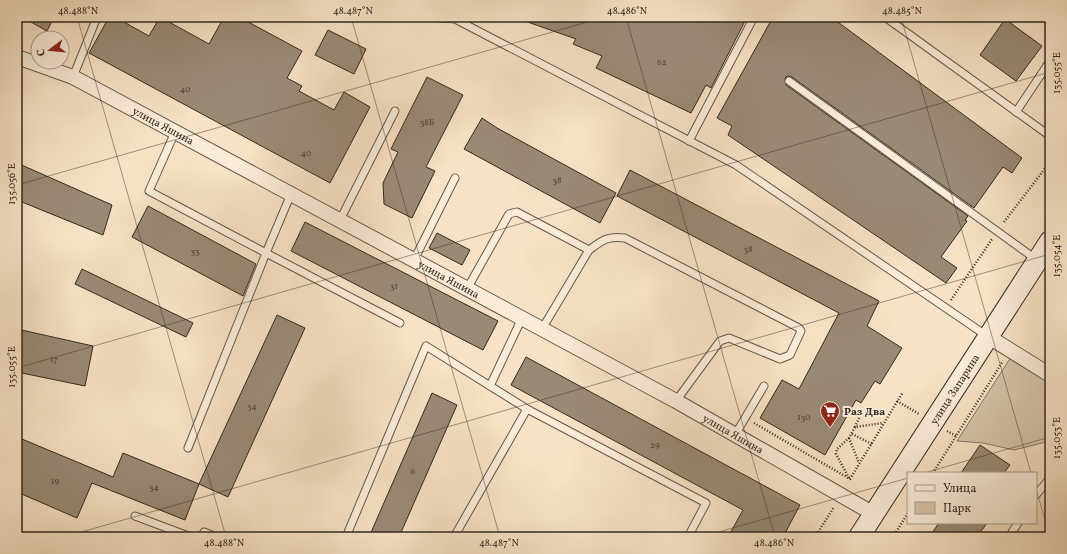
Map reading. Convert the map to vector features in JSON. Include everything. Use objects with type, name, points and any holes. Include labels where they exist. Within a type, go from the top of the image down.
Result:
[{"type":"street","name":"улица Яшина","points":[[17,57],[73,77],[676,401],[874,514]]},
{"type":"street","name":"улица Запарина","points":[[865,535],[874,514],[1050,241]]},
{"type":"street","points":[[989,337],[1050,375]]},
{"type":"lane","points":[[73,77],[96,17]]},
{"type":"lane","points":[[430,17],[455,19],[736,165],[989,337]]},
{"type":"lane","points":[[689,141],[754,17]]},
{"type":"lane","points":[[885,17],[1050,136]]},
{"type":"lane","points":[[1016,112],[1050,61]]},
{"type":"lane","points":[[789,81],[1038,260]]},
{"type":"lane","points":[[340,220],[395,110]]},
{"type":"lane","points":[[175,132],[148,191],[400,323]]},
{"type":"lane","points":[[414,260],[455,178]]},
{"type":"lane","points":[[188,448],[266,253],[292,194]]},
{"type":"lane","points":[[467,289],[509,214],[513,212],[517,212],[589,250]]},
{"type":"lane","points":[[542,329],[589,250],[602,241],[612,237],[625,238],[799,328],[801,331],[790,355],[780,359],[729,338],[720,341],[676,401]]},
{"type":"lane","points":[[490,386],[522,318]]},
{"type":"lane","points":[[346,537],[426,346],[527,409],[706,503],[688,537]]},
{"type":"lane","points":[[735,435],[764,386]]},
{"type":"lane","points":[[454,537],[527,409]]},
{"type":"lane","points":[[1037,494],[1050,478]]},
{"type":"lane","points":[[135,516],[191,537]]},
{"type":"lane","points":[[1009,537],[1017,524]]},
{"type":"lane","points":[[201,537],[204,532],[216,537]]},
{"type":"path","points":[[934,472],[1010,350]]},
{"type":"path","points":[[815,537],[903,392]]},
{"type":"path","points":[[850,479],[836,451],[852,434],[862,414]]},
{"type":"path","points":[[745,418],[850,479]]},
{"type":"path","points":[[855,427],[884,423]]},
{"type":"path","points":[[852,434],[872,444]]},
{"type":"path","points":[[849,438],[859,464]]},
{"type":"path","points":[[893,537],[907,515]]},
{"type":"green space","points":[[1011,357],[1050,381],[1050,441],[1014,450],[983,443],[957,441]]},
{"type":"building","points":[[22,17],[54,17],[48,30]]},
{"type":"building","points":[[109,17],[115,17],[149,36],[160,17],[209,44],[224,17],[239,17],[302,51],[287,78],[302,86],[299,91],[334,110],[344,92],[370,107],[330,183],[89,53]]},
{"type":"building","points":[[519,17],[747,17],[711,88],[706,85],[691,113],[596,68],[602,56],[573,44],[576,39],[519,19]]},
{"type":"building","points":[[773,17],[831,17],[1022,158],[1012,173],[1003,167],[974,208],[792,77],[787,76],[785,78],[786,85],[968,216],[965,220],[967,221],[941,257],[957,268],[946,283],[728,135],[732,126],[717,118]]},
{"type":"building","points":[[1005,19],[1042,46],[1016,81],[980,55]]},
{"type":"building","points":[[328,30],[366,49],[354,74],[315,55]]},
{"type":"building","points":[[427,77],[463,95],[426,167],[435,171],[412,218],[384,204],[383,183],[398,152],[391,149]]},
{"type":"building","points":[[482,118],[497,128],[616,193],[600,223],[464,149]]},
{"type":"building","points":[[17,163],[112,205],[103,235],[17,200]]},
{"type":"building","points":[[630,170],[879,301],[867,326],[902,348],[880,384],[875,381],[861,403],[856,400],[825,455],[760,418],[782,380],[799,389],[839,313],[617,196]]},
{"type":"building","points":[[148,206],[256,264],[243,296],[132,237]]},
{"type":"building","points":[[305,222],[498,321],[483,350],[291,251]]},
{"type":"building","points":[[437,233],[470,250],[462,265],[429,248]]},
{"type":"building","points":[[82,269],[193,323],[186,337],[75,284]]},
{"type":"building","points":[[277,315],[305,328],[228,497],[199,484]]},
{"type":"building","points":[[17,329],[93,346],[85,386],[17,372]]},
{"type":"building","points":[[526,357],[800,505],[783,537],[728,537],[743,510],[511,385]]},
{"type":"building","points":[[432,393],[457,405],[399,537],[369,537]]},
{"type":"building","points":[[17,437],[113,477],[123,453],[199,484],[185,520],[92,483],[77,518],[17,492]]},
{"type":"building","points":[[980,445],[1010,465],[1005,472],[962,472]]},
{"type":"building","points":[[938,524],[986,524],[977,537],[929,537]]},
{"type":"place","name":"Раз Два","points":[[830,428]]}]
